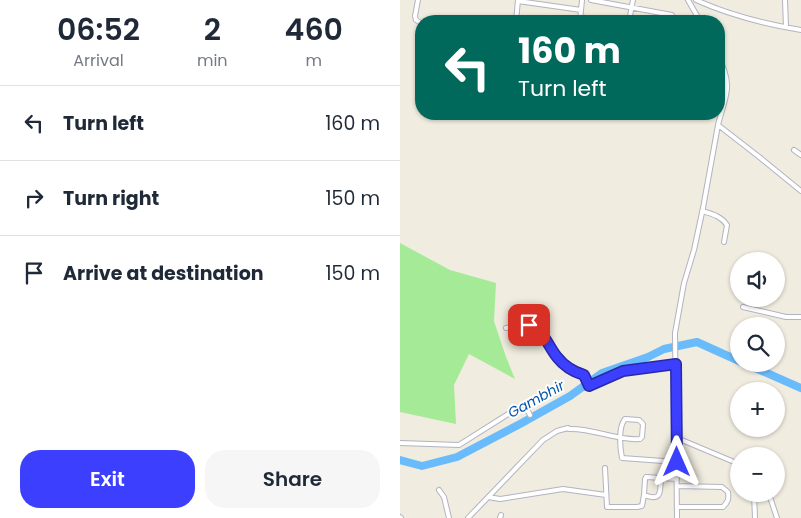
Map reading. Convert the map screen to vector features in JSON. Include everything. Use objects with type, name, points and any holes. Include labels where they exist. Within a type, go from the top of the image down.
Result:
[{"type":"street","points":[[415,15],[418,0]]},
{"type":"street","points":[[517,15],[518,0],[581,10]]},
{"type":"street","points":[[580,15],[582,0]]},
{"type":"street","points":[[591,0],[672,15]]},
{"type":"street","points":[[630,15],[632,0]]},
{"type":"street","points":[[688,0],[697,15]]},
{"type":"street","points":[[696,0],[738,15],[786,28],[801,30]]},
{"type":"street","points":[[785,0],[786,28]]},
{"type":"street","points":[[725,74],[728,85],[725,102]]},
{"type":"street","points":[[677,518],[675,333],[684,282],[694,250],[720,120]]},
{"type":"street","points":[[718,125],[801,191]]},
{"type":"street","points":[[794,150],[801,155]]},
{"type":"street","points":[[702,211],[724,220],[727,225],[724,242]]},
{"type":"street","points":[[743,307],[786,317],[801,317]]},
{"type":"street","points":[[506,328],[534,326],[544,336],[558,358],[574,372],[584,375],[589,386],[623,371],[676,364]]},
{"type":"street","points":[[400,443],[459,444],[524,404],[530,414]]},
{"type":"street","points":[[470,517],[543,440],[557,431],[581,428],[621,439],[640,440],[643,424],[639,420],[625,419],[622,422],[621,439],[622,458],[677,462]]},
{"type":"street","points":[[677,438],[730,460]]},
{"type":"street","points":[[606,468],[607,507],[642,506],[646,477],[677,479]]},
{"type":"street","points":[[644,495],[654,498],[658,497],[660,494],[661,478]]},
{"type":"street","points":[[677,507],[723,507],[729,497],[728,492],[722,487],[678,486]]},
{"type":"street","points":[[488,497],[500,499],[563,489],[606,495]]},
{"type":"street","points":[[439,490],[444,497],[449,518]]},
{"type":"street","points":[[754,502],[755,518]]},
{"type":"street","points":[[771,502],[776,518]]},
{"type":"green space","points":[[400,243],[450,270],[496,283],[494,321],[515,379],[469,354],[454,385],[456,424],[400,412]]},
{"type":"waterway","name":"Gambhir","points":[[400,460],[422,466],[457,457],[570,396],[602,373],[648,357],[664,349],[697,342],[730,357]]},
{"type":"waterway","name":"Gambhir","points":[[764,372],[801,388]]},
{"type":"route","points":[[529,325],[539,330],[558,358],[574,372],[584,375],[589,386],[623,371],[676,364],[677,462]]}]
